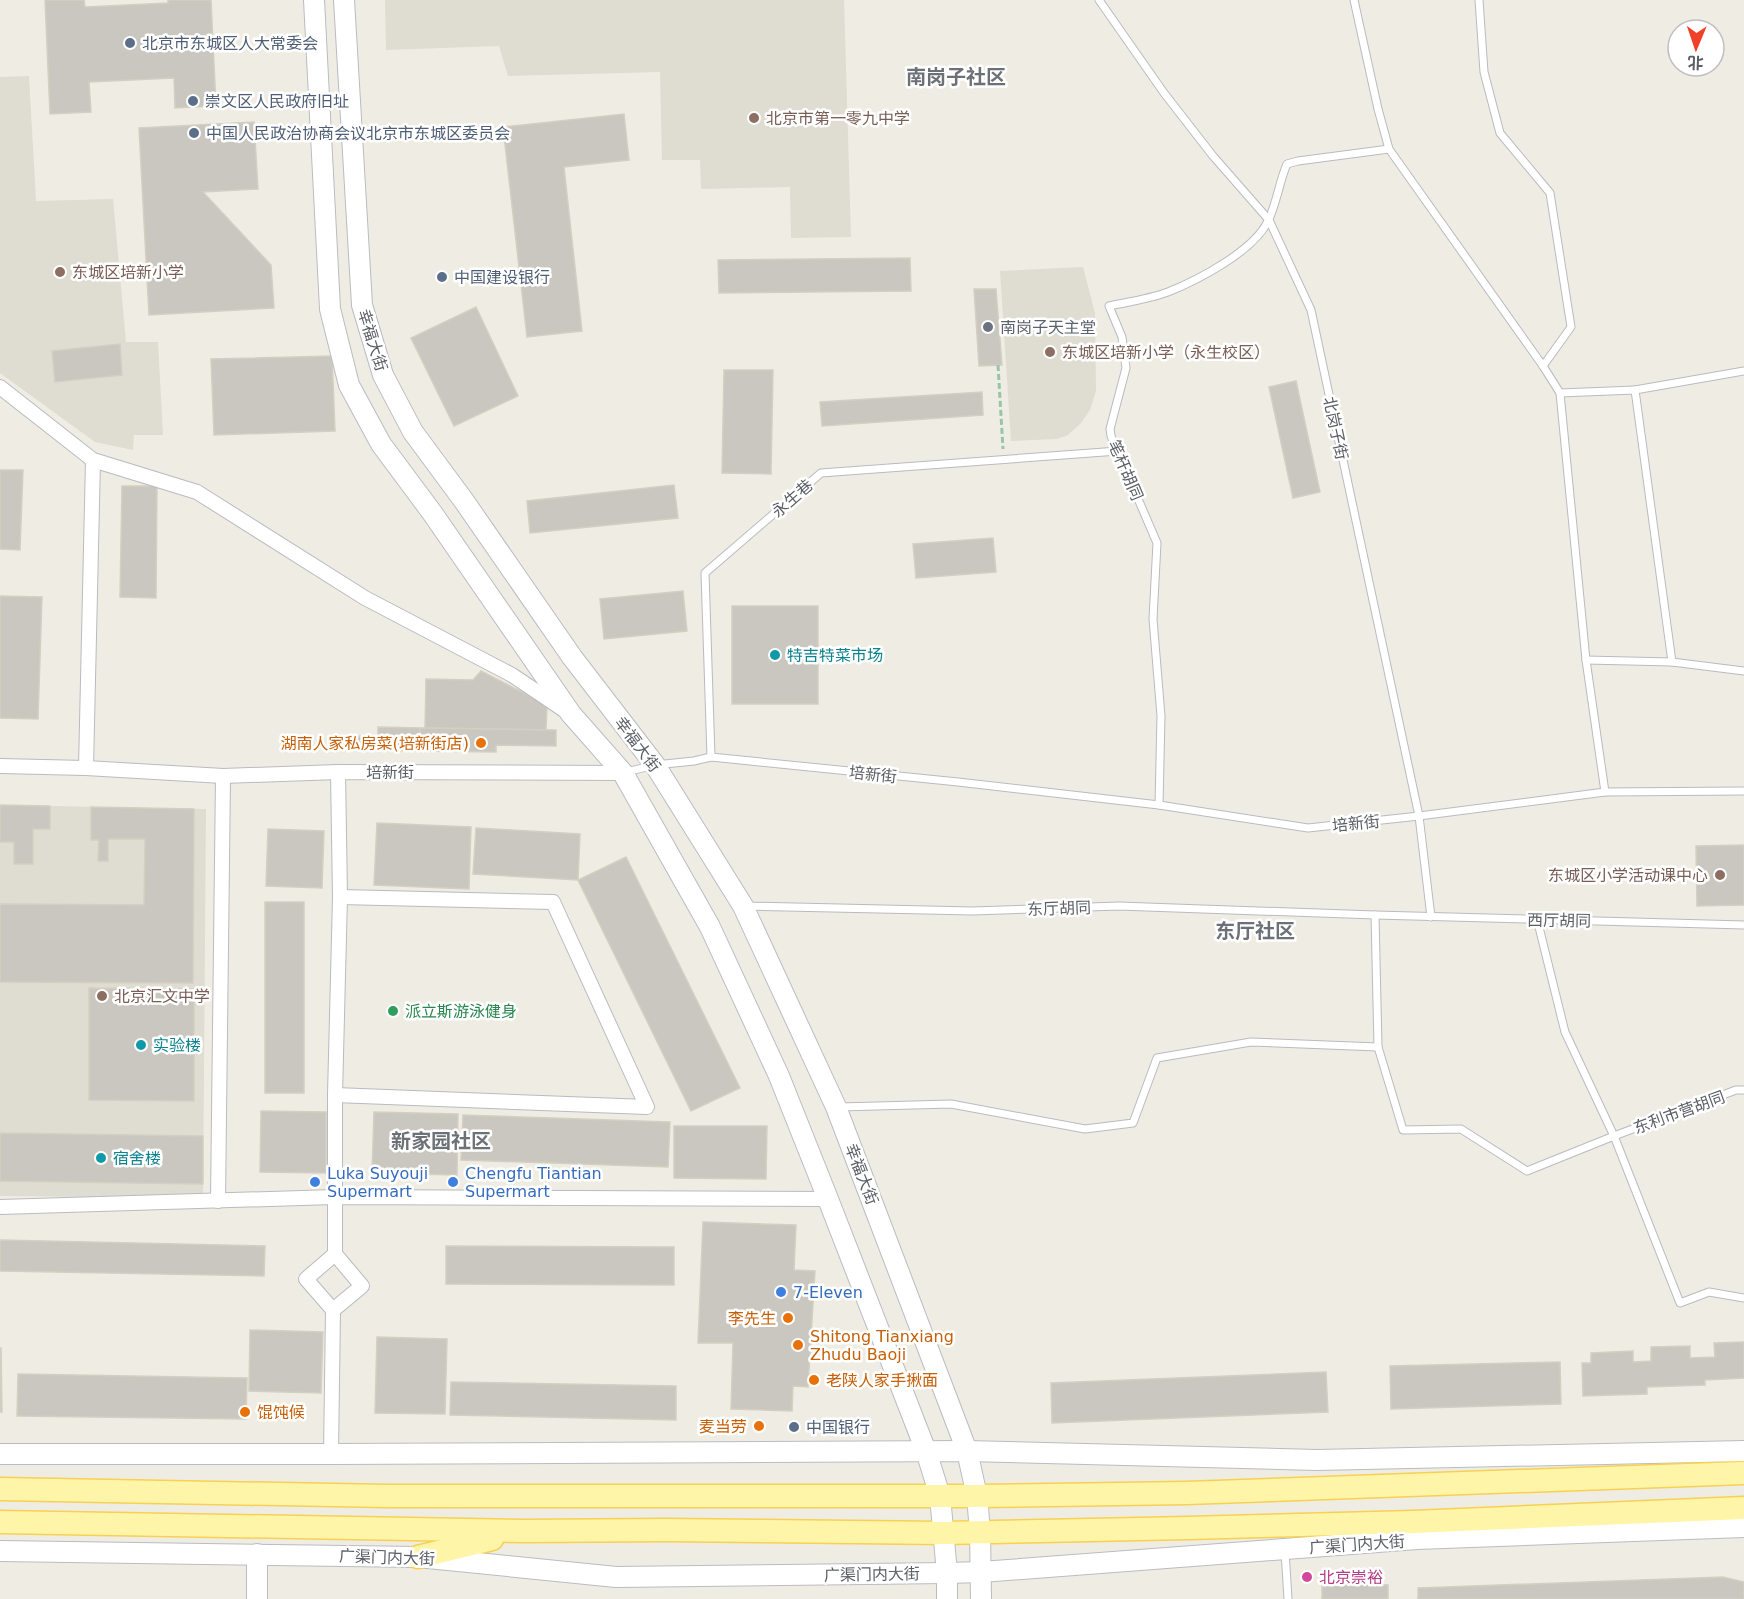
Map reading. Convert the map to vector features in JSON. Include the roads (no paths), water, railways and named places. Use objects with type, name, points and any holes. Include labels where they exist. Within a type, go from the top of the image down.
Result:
[{"type":"main road","points":[[0,1489],[387,1496],[977,1496],[1187,1493],[1744,1473]]},
{"type":"main road","name":"广渠门内大街","points":[[0,1522],[524,1531],[944,1533],[1377,1523],[1744,1508]]},
{"type":"main road","points":[[418,1557],[524,1531]]},
{"type":"street","name":"幸福大街","points":[[314,0],[330,309],[349,385],[381,444],[433,514],[571,714],[624,773],[711,927],[779,1076],[926,1451],[940,1496],[947,1599]]},
{"type":"street","name":"幸福大街","points":[[344,0],[362,305],[383,375],[414,432],[572,657],[655,765],[743,906],[836,1107],[967,1451],[977,1496],[981,1532],[981,1599]]},
{"type":"street","points":[[0,387],[93,460],[197,492],[364,598],[512,675],[571,714]]},
{"type":"street","points":[[86,768],[93,460]]},
{"type":"street","name":"培新街","points":[[0,766],[86,768],[223,776],[338,772],[624,773]]},
{"type":"street","points":[[333,1310],[362,1286],[335,1254],[335,1095],[340,897],[338,772]]},
{"type":"street","points":[[218,1201],[223,776]]},
{"type":"street","points":[[335,1095],[647,1107],[553,902],[340,897]]},
{"type":"street","points":[[0,1207],[334,1197],[828,1199]]},
{"type":"street","points":[[332,1454],[333,1310],[306,1279],[335,1254]]},
{"type":"street","points":[[0,1454],[967,1451],[1317,1461],[1744,1451]]},
{"type":"street","name":"广渠门内大街","points":[[0,1551],[418,1557],[616,1576],[947,1573],[1417,1539],[1744,1527]]},
{"type":"street","points":[[257,1599],[263,1554]]},
{"type":"street","points":[[263,1554],[268,1599]]},
{"type":"lane","name":"北岗子街","points":[[1099,0],[1171,102],[1213,156],[1269,220],[1311,310],[1419,816],[1431,917]]},
{"type":"lane","points":[[1354,0],[1377,109],[1389,149],[1560,393],[1586,660],[1605,792]]},
{"type":"lane","points":[[1479,0],[1484,72],[1500,134],[1550,193],[1570,327],[1543,366]]},
{"type":"lane","name":"笔杆胡同","points":[[1159,805],[1161,716],[1153,619],[1157,543],[1111,436],[1110,429],[1126,368],[1122,337],[1109,306],[1166,292],[1209,272],[1253,243],[1269,220],[1287,164],[1389,149]]},
{"type":"lane","points":[[1560,393],[1635,390],[1744,371]]},
{"type":"lane","points":[[1635,390],[1672,662]]},
{"type":"lane","name":"永生巷","points":[[711,758],[705,573],[821,473],[1118,451]]},
{"type":"lane","points":[[1586,660],[1672,662],[1744,671]]},
{"type":"lane","name":"培新街","points":[[624,773],[655,765],[711,758],[970,783],[1159,805],[1308,828],[1605,792],[1744,791]]},
{"type":"lane","name":"东厅胡同","points":[[743,906],[972,911],[1119,906],[1375,915]]},
{"type":"lane","points":[[836,1107],[951,1104],[1085,1130],[1133,1123],[1157,1058],[1251,1042],[1378,1047],[1375,915]]},
{"type":"lane","name":"西厅胡同","points":[[1375,915],[1744,925]]},
{"type":"lane","points":[[1537,919],[1565,1032],[1614,1136],[1680,1303],[1709,1292],[1744,1298]]},
{"type":"lane","name":"东利市营胡同","points":[[1378,1047],[1403,1130],[1461,1129],[1527,1171],[1736,1090],[1744,1090]]},
{"type":"lane","points":[[1285,1549],[1288,1599]]},
{"type":"place","name":"北京市东城区人大常委会","points":[[130,43]]},
{"type":"place","name":"崇文区人民政府旧址","points":[[193,101]]},
{"type":"place","name":"北京市第一零九中学","points":[[754,118]]},
{"type":"place","name":"中国人民政治协商会议北京市东城区委员会","points":[[194,133]]},
{"type":"place","name":"东城区培新小学","points":[[60,272]]},
{"type":"place","name":"中国建设银行","points":[[442,277]]},
{"type":"place","name":"南岗子天主堂","points":[[988,327]]},
{"type":"place","name":"东城区培新小学（永生校区）","points":[[1050,352]]},
{"type":"place","name":"特吉特菜市场","points":[[775,655]]},
{"type":"place","name":"湖南人家私房菜(培新街店)","points":[[481,743]]},
{"type":"place","name":"东城区小学活动课中心","points":[[1720,875]]},
{"type":"place","name":"北京汇文中学","points":[[102,996]]},
{"type":"place","name":"派立斯游泳健身","points":[[393,1011]]},
{"type":"place","name":"实验楼","points":[[141,1045]]},
{"type":"place","name":"宿舍楼","points":[[101,1158]]},
{"type":"place","name":"Luka Suyouji Supermart","points":[[315,1182]]},
{"type":"place","name":"Chengfu Tiantian Supermart","points":[[453,1182]]},
{"type":"place","name":"7-Eleven","points":[[781,1292]]},
{"type":"place","name":"李先生","points":[[788,1318]]},
{"type":"place","name":"Shitong Tianxiang Zhudu Baoji","points":[[798,1345]]},
{"type":"place","name":"老陕人家手揪面","points":[[814,1380]]},
{"type":"place","name":"馄饨候","points":[[245,1412]]},
{"type":"place","name":"麦当劳","points":[[759,1426]]},
{"type":"place","name":"中国银行","points":[[794,1427]]},
{"type":"place","name":"北京崇裕","points":[[1307,1577]]},
{"type":"district","name":"南岗子社区","points":[[956,77]]},
{"type":"district","name":"东厅社区","points":[[1255,931]]},
{"type":"district","name":"新家园社区","points":[[441,1141]]}]
